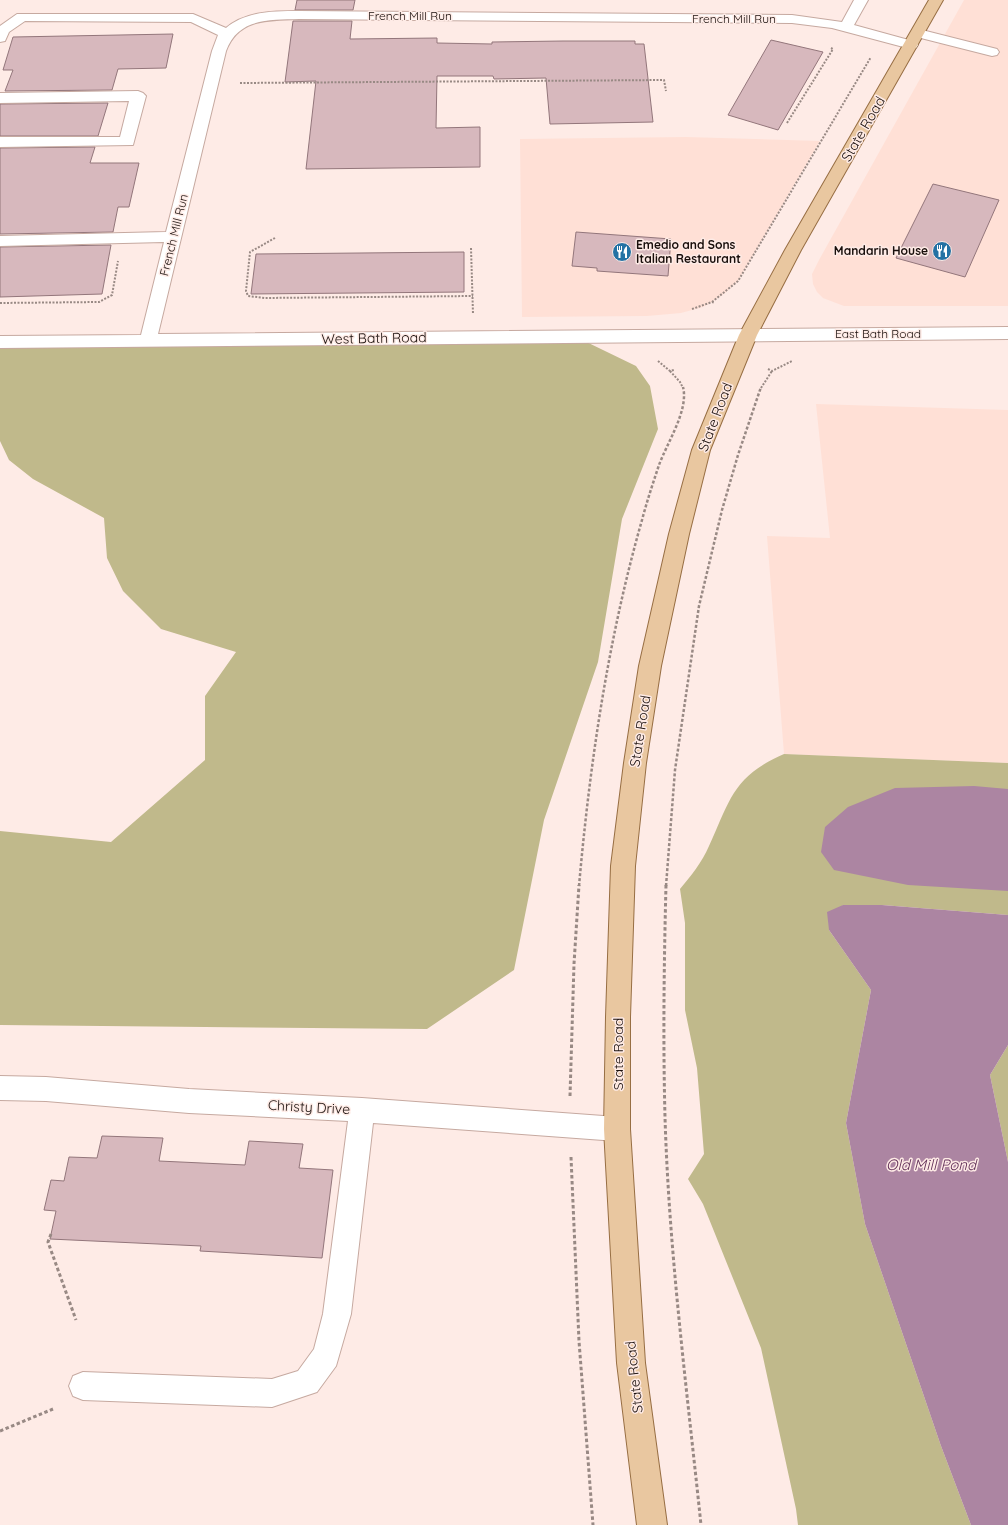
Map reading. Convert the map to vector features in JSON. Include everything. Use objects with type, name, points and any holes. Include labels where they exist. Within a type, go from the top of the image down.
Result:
[{"type":"main road","name":"State Road","points":[[652,1525],[632,1363],[617,1129],[618,1017],[623,866],[635,763],[650,666],[679,534],[701,450],[748,335],[793,250],[936,0]]},
{"type":"street","points":[[846,28],[861,0]]},
{"type":"street","name":"French Mill Run","points":[[148,341],[219,51],[227,34],[260,11],[299,15],[745,13],[792,19],[992,52]]},
{"type":"street","points":[[0,38],[3,30],[22,17],[193,18],[227,34]]},
{"type":"street","points":[[0,98],[138,96],[127,142],[0,142]]},
{"type":"street","points":[[0,241],[173,237]]},
{"type":"street","name":"East Bath Road","points":[[748,335],[1008,333]]},
{"type":"street","name":"West Bath Road","points":[[0,342],[648,334],[748,335]]},
{"type":"street","name":"Christy Drive","points":[[0,1088],[46,1089],[189,1101],[362,1110],[617,1129]]},
{"type":"street","points":[[83,1386],[272,1393],[307,1382],[326,1356],[337,1314],[362,1110]]},
{"type":"path","points":[[787,123],[833,49],[828,45]]},
{"type":"path","points":[[712,302],[738,281],[874,52]]},
{"type":"path","points":[[240,83],[664,80],[666,91]]},
{"type":"path","points":[[275,238],[250,252],[246,291],[248,296],[265,298],[473,296]]},
{"type":"path","points":[[0,303],[99,302],[112,295],[122,239]]},
{"type":"path","points":[[472,248],[473,318]]},
{"type":"path","points":[[656,360],[670,370],[674,370]]},
{"type":"path","points":[[701,1525],[671,1225],[665,1118],[664,970],[667,864],[675,770],[699,606],[722,510],[740,448],[762,385],[772,371]]},
{"type":"path","points":[[51,1234],[48,1242],[76,1320]]},
{"type":"path","points":[[0,1431],[53,1409]]},
{"type":"shaded area","points":[[964,0],[1008,0],[1008,306],[844,306],[823,298],[817,292],[813,284],[812,274]]},
{"type":"shaded area","points":[[686,137],[820,141],[738,281],[712,302],[703,307],[681,313],[647,316],[522,317],[520,139]]},
{"type":"shaded area","points":[[572,335],[636,366],[650,386],[658,429],[622,519],[598,662],[544,820],[514,970],[427,1029],[0,1025],[0,831],[111,842],[205,760],[205,696],[236,652],[161,629],[123,591],[107,558],[104,518],[33,479],[9,460],[0,441],[0,342]]},
{"type":"shaded area","points":[[816,404],[1008,410],[1008,763],[784,754],[767,536],[830,538]]},
{"type":"shaded area","points":[[784,754],[1008,763],[1008,915],[882,905],[843,905],[829,930],[871,990],[846,1123],[865,1224],[941,1446],[971,1525],[798,1525],[796,1509],[761,1348],[703,1204],[688,1179],[704,1154],[697,1068],[685,1010],[685,923],[680,889],[703,858],[722,815],[735,791],[754,771],[767,762]]},
{"type":"shaded area","points":[[1008,1045],[1008,1162],[990,1075]]},
{"type":"water","points":[[974,786],[1008,789],[1008,891],[908,885],[834,870],[821,852],[825,827],[848,807],[895,788]]},
{"type":"water","name":"Old Mill Pond","points":[[843,905],[882,905],[1008,915],[1008,1045],[990,1075],[1008,1162],[1008,1525],[971,1525],[941,1446],[865,1224],[846,1123],[871,990],[829,930],[827,912]]},
{"type":"building","points":[[297,0],[355,0],[353,10],[295,10]]},
{"type":"building","points":[[293,21],[352,21],[350,39],[437,38],[437,43],[492,44],[492,42],[635,41],[635,44],[644,44],[653,122],[550,124],[546,78],[494,79],[493,76],[437,76],[436,128],[480,127],[480,167],[306,169],[316,81],[285,82]]},
{"type":"building","points":[[173,34],[166,68],[118,69],[112,90],[5,91],[13,70],[3,70],[13,37]]},
{"type":"building","points":[[771,40],[823,52],[778,130],[728,115]]},
{"type":"building","points":[[108,103],[98,136],[0,136],[0,104]]},
{"type":"building","points":[[95,147],[90,163],[139,163],[129,207],[118,207],[113,232],[0,234],[0,148]]},
{"type":"building","points":[[933,184],[999,200],[965,277],[896,258]]},
{"type":"building","name":"Emedio and Sons Italian Restaurant","points":[[576,232],[671,239],[668,276],[597,271],[597,268],[572,266]]},
{"type":"building","points":[[111,245],[102,294],[0,297],[0,247]]},
{"type":"building","points":[[464,252],[464,292],[251,294],[256,254]]},
{"type":"building","points":[[102,1136],[163,1138],[159,1161],[245,1165],[249,1141],[303,1144],[299,1168],[333,1170],[322,1258],[200,1251],[201,1246],[50,1239],[56,1211],[44,1210],[51,1180],[64,1181],[69,1157],[97,1158]]},
{"type":"place","name":"Mandarin House","points":[[942,251]]},
{"type":"place","name":"Emedio and Sons Italian Restaurant","points":[[622,252]]}]
